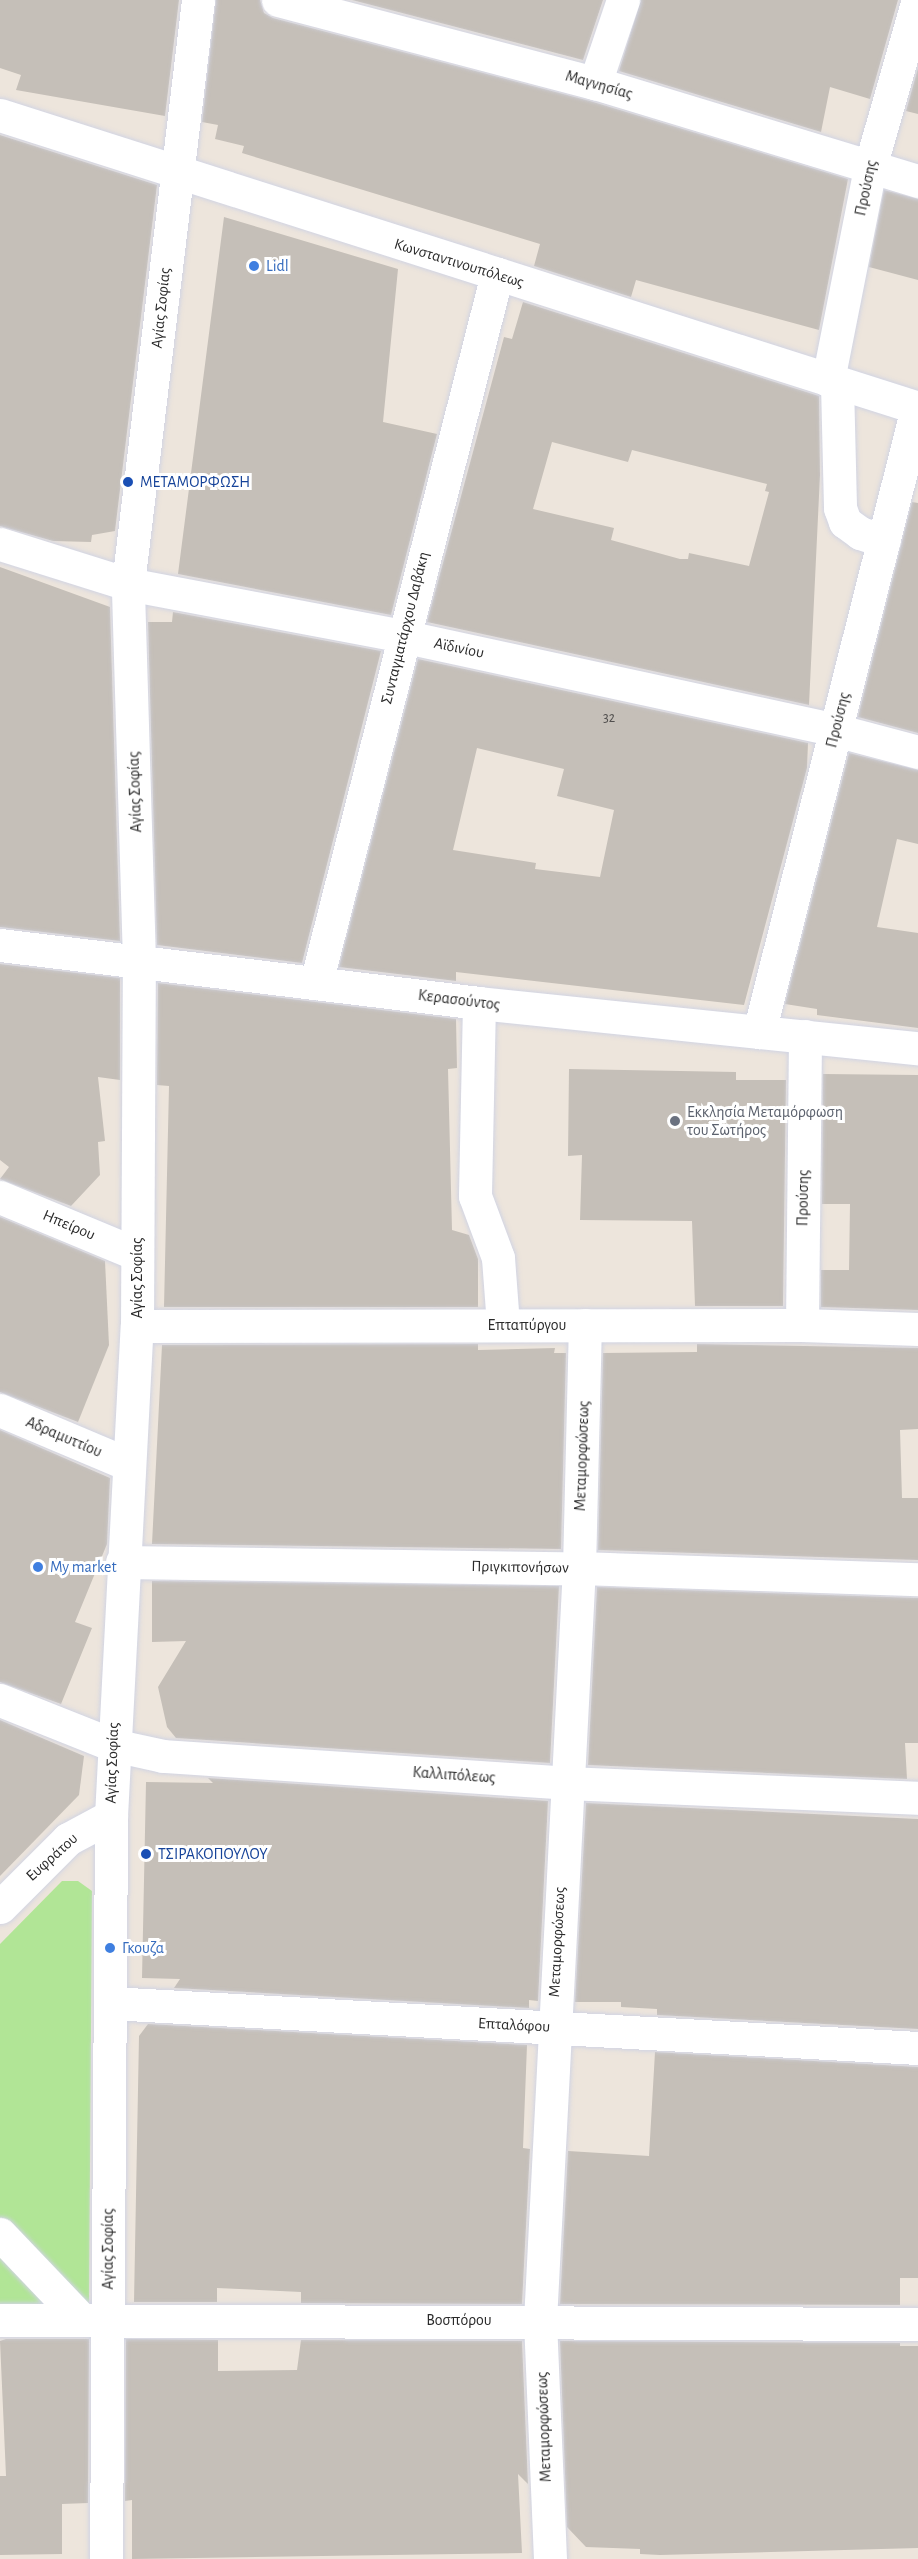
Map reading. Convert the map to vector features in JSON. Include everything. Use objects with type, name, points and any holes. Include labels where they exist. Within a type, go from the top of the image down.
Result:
[{"type":"street","name":"Αγίας Σοφίας","points":[[106,2559],[94,2318],[110,2003],[113,1745],[137,1326],[139,961],[128,584],[175,174],[198,0]]},
{"type":"street","name":"Μαγνησίας","points":[[278,0],[319,5],[595,83],[918,182]]},
{"type":"street","points":[[595,83],[623,0]]},
{"type":"street","name":"Προύσης","points":[[884,541],[860,533],[845,522],[840,508],[833,382],[870,167],[918,0]]},
{"type":"street","name":"Κωνσταντινουπόλεως","points":[[0,115],[175,174],[918,408]]},
{"type":"street","name":"Συνταγματάρχου Δαβάκη","points":[[316,983],[402,636],[497,274]]},
{"type":"street","name":"Προύσης","points":[[759,1032],[918,408]]},
{"type":"street","name":"Αϊδινίου","points":[[0,544],[128,584],[402,636],[836,730],[918,752]]},
{"type":"street","name":"Κερασούντος","points":[[0,945],[479,1003],[918,1048]]},
{"type":"street","points":[[479,1003],[475,1196],[498,1258],[503,1325]]},
{"type":"street","name":"Προύσης","points":[[802,1325],[805,1036]]},
{"type":"street","name":"Ηπείρου","points":[[0,1197],[137,1254]]},
{"type":"street","name":"Μεταμορφώσεως","points":[[550,2559],[540,2321],[565,1783],[579,1568],[585,1325]]},
{"type":"street","name":"Επταπύργου","points":[[137,1326],[802,1325],[918,1329]]},
{"type":"street","name":"Αδραμυττίου","points":[[0,1410],[128,1464]]},
{"type":"street","name":"Πριγκιπονήσων","points":[[122,1562],[579,1568],[918,1579]]},
{"type":"street","name":"Καλλιπόλεως","points":[[0,1700],[113,1745],[164,1756],[565,1783],[918,1798]]},
{"type":"street","name":"Ευφράτου","points":[[0,1906],[68,1839],[111,1816]]},
{"type":"street","name":"Επταλόφου","points":[[110,2003],[918,2048]]},
{"type":"street","points":[[0,2234],[94,2318]]},
{"type":"street","name":"Βοσπόρου","points":[[0,2320],[94,2318],[918,2324]]},
{"type":"green space","points":[[62,1881],[78,1881],[92,1891],[89,2306],[0,2308],[0,1944]]},
{"type":"building","points":[[0,0],[179,0],[165,116],[16,90],[21,75],[0,68]]},
{"type":"building","points":[[216,0],[260,0],[264,13],[273,18],[590,101],[848,179],[819,330],[636,280],[631,297],[534,266],[540,244],[242,153],[244,146],[215,139],[218,125],[202,122]]},
{"type":"building","points":[[352,0],[603,0],[583,60]]},
{"type":"building","points":[[641,0],[898,0],[870,99],[830,87],[821,132],[619,71]]},
{"type":"building","points":[[918,68],[918,114],[906,111]]},
{"type":"building","points":[[0,135],[157,185],[115,531],[92,535],[91,542],[53,541],[0,526]]},
{"type":"building","points":[[884,190],[918,199],[918,280],[869,267]]},
{"type":"building","points":[[224,217],[398,269],[383,422],[437,434],[391,615],[178,574]]},
{"type":"building","points":[[523,302],[819,396],[820,475],[809,705],[427,622],[504,337],[512,339]],"holes":[[[552,442],[628,462],[632,450],[767,484],[765,491],[769,492],[749,566],[689,553],[688,559],[680,559],[611,540],[614,528],[533,509]]]},
{"type":"building","points":[[912,502],[918,503],[918,733],[858,717]]},
{"type":"building","points":[[0,567],[110,607],[120,941],[0,927]]},
{"type":"building","points":[[173,612],[381,651],[302,963],[157,945],[148,622],[172,622]]},
{"type":"building","points":[[418,659],[808,743],[807,768],[744,1005],[456,972],[456,981],[339,967]],"holes":[[[477,748],[564,769],[557,796],[614,810],[600,877],[535,869],[536,863],[453,850]]]},
{"type":"building","points":[[849,753],[918,770],[918,844],[897,839],[877,927],[918,933],[918,1028],[817,1015],[817,1009],[785,1004]]},
{"type":"building","points":[[0,964],[120,978],[120,1080],[98,1077],[105,1141],[98,1142],[100,1175],[71,1206],[0,1179],[9,1167],[0,1160]]},
{"type":"building","points":[[158,983],[456,1019],[457,1068],[448,1069],[452,1230],[469,1235],[478,1259],[478,1307],[164,1307],[169,1086],[157,1085]]},
{"type":"building","points":[[569,1069],[736,1072],[736,1080],[786,1080],[783,1306],[695,1306],[692,1221],[580,1220],[582,1155],[568,1156]]},
{"type":"building","points":[[823,1074],[918,1075],[918,1310],[821,1307],[821,1270],[849,1270],[850,1204],[822,1204]]},
{"type":"building","points":[[0,1217],[105,1261],[109,1345],[78,1422],[0,1392]]},
{"type":"building","points":[[478,1344],[478,1350],[555,1348],[554,1353],[566,1353],[561,1549],[152,1544],[162,1345]]},
{"type":"building","points":[[697,1344],[918,1348],[918,1429],[900,1430],[902,1498],[918,1498],[918,1560],[598,1550],[603,1353],[697,1352]]},
{"type":"building","points":[[0,1430],[110,1478],[107,1544],[75,1622],[92,1628],[61,1704],[0,1682]]},
{"type":"building","points":[[152,1581],[559,1586],[550,1763],[176,1738],[167,1727],[158,1687],[186,1641],[152,1642]]},
{"type":"building","points":[[597,1587],[918,1598],[918,1743],[905,1743],[907,1779],[588,1765]]},
{"type":"building","points":[[0,1720],[84,1756],[79,1795],[0,1876]]},
{"type":"building","points":[[208,1778],[548,1801],[538,2001],[529,2000],[529,2008],[174,1988],[180,1979],[142,1978],[146,1782],[213,1783]]},
{"type":"building","points":[[586,1803],[918,1819],[918,2029],[657,2015],[657,2009],[621,2007],[621,2002],[575,2002]]},
{"type":"building","points":[[148,2024],[527,2045],[523,2148],[530,2149],[522,2304],[301,2303],[301,2292],[217,2288],[217,2302],[134,2302],[139,2036]]},
{"type":"building","points":[[655,2052],[918,2067],[918,2278],[900,2278],[900,2305],[560,2304],[568,2151],[649,2156]]},
{"type":"building","points":[[6,2339],[89,2339],[88,2503],[62,2504],[62,2554],[0,2555],[0,2476],[6,2476],[0,2341]]},
{"type":"building","points":[[126,2339],[218,2340],[218,2371],[297,2370],[301,2340],[522,2341],[528,2484],[518,2474],[522,2553],[132,2559],[132,2500],[125,2501]]},
{"type":"building","points":[[560,2341],[900,2343],[900,2346],[918,2346],[918,2548],[660,2555],[640,2554],[640,2549],[586,2547],[567,2527]]},
{"type":"place","name":"Lidl","points":[[254,266]]},
{"type":"place","name":"ΜΕΤΑΜΟΡΦΩΣΗ","points":[[128,482]]},
{"type":"place","name":"Εκκλησία Μεταμόρφωση του Σωτήρος","points":[[675,1121]]},
{"type":"place","name":"My market","points":[[38,1567]]},
{"type":"place","name":"ΤΣΙΡΑΚΟΠΟΥΛΟΥ","points":[[146,1854]]},
{"type":"place","name":"Γκουζα","points":[[110,1948]]}]
